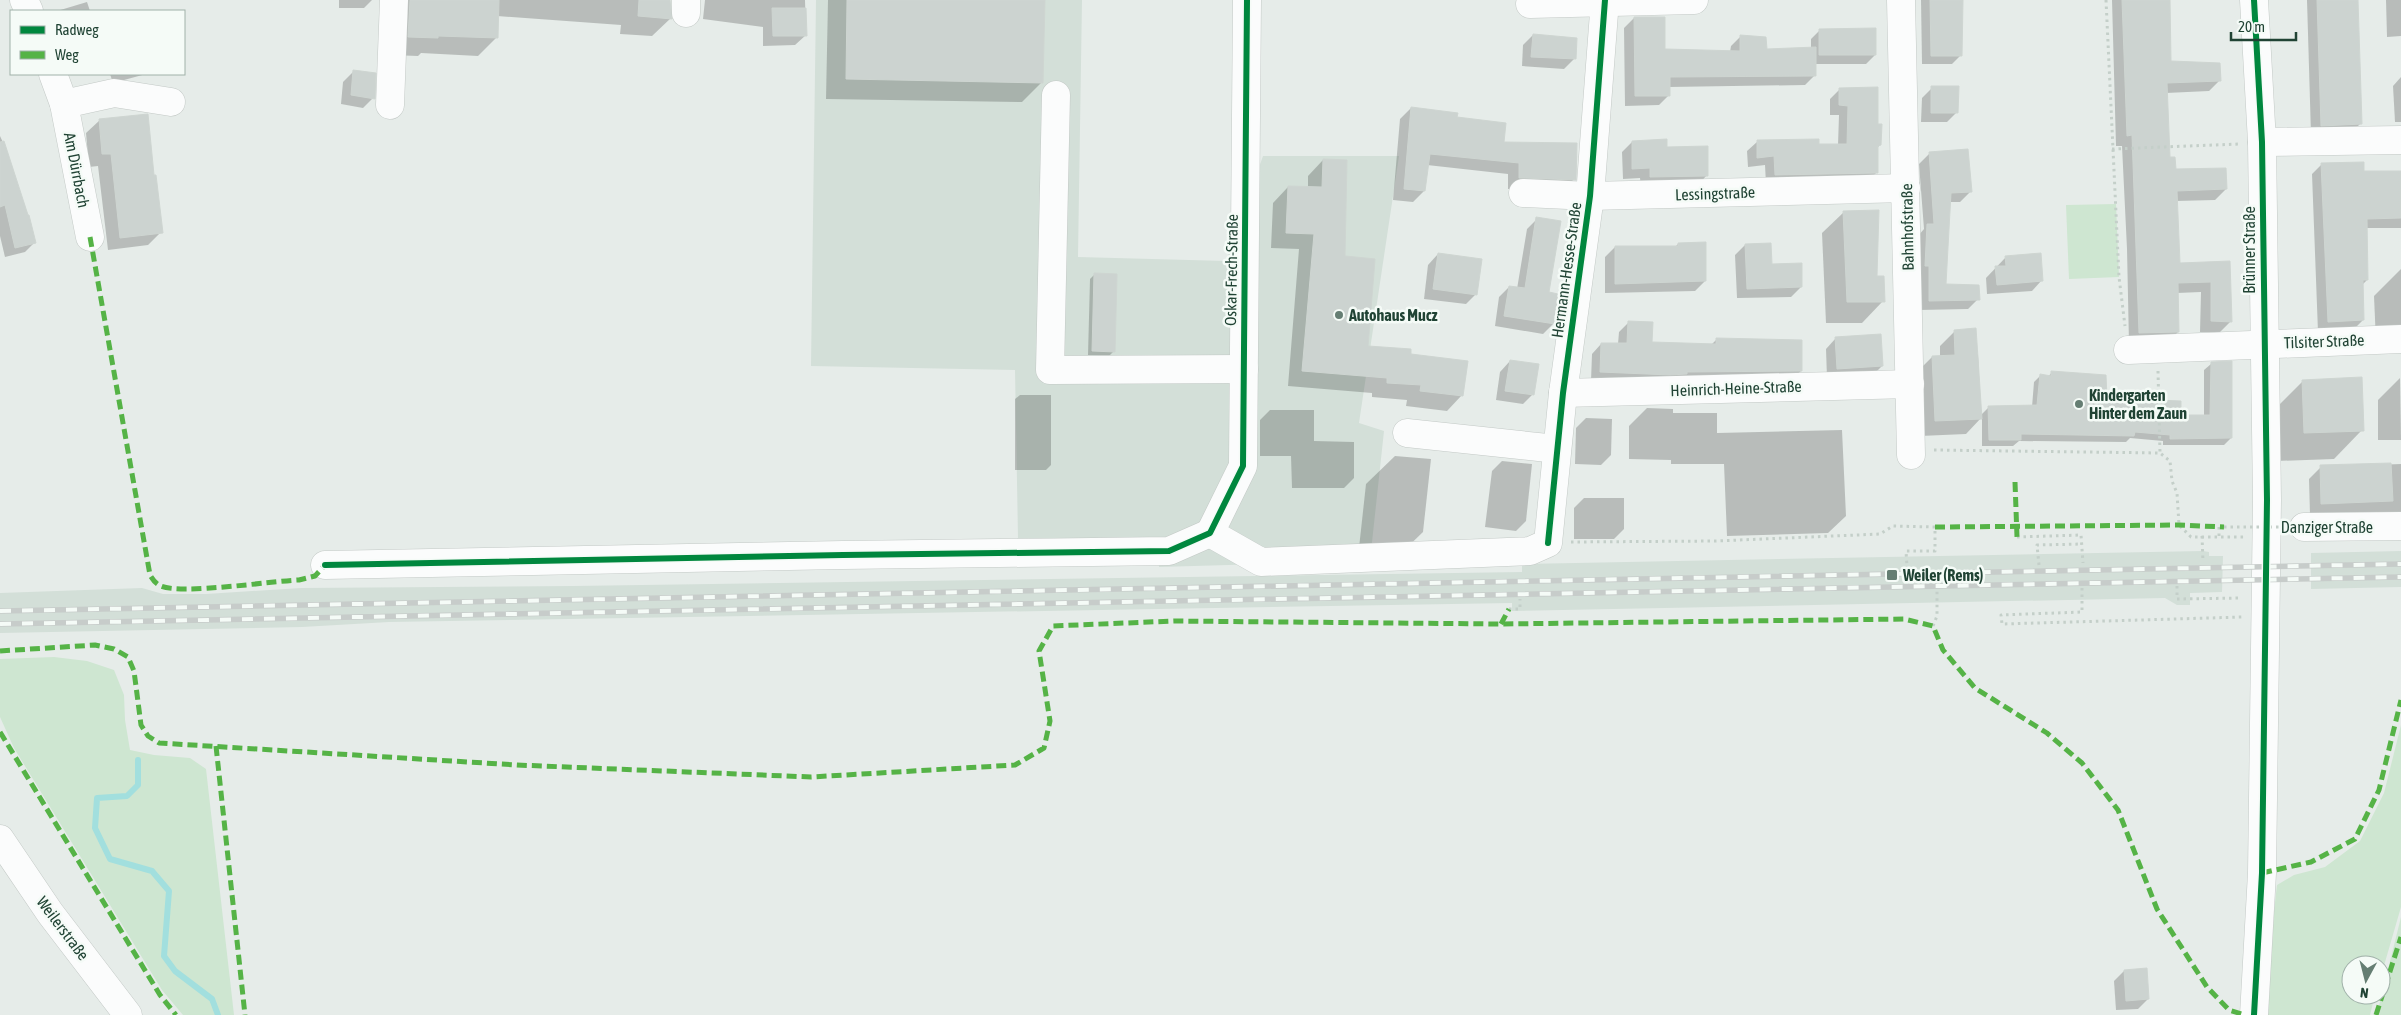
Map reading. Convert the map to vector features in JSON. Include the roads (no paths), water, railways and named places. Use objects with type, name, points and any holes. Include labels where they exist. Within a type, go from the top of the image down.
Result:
[{"type":"street","points":[[390,105],[394,0]]},
{"type":"street","name":"Oskar-Frech-Straße","points":[[1210,533],[1243,466],[1247,0]]},
{"type":"street","points":[[1530,4],[1694,0]]},
{"type":"street","name":"Bahnhofstraße","points":[[1901,0],[1911,452]]},
{"type":"street","name":"Brünner Straße","points":[[2254,0],[2262,142],[2263,344],[2268,500],[2262,873],[2254,1015]]},
{"type":"street","name":"Hermann-Hesse-Straße","points":[[1210,533],[1261,562],[1530,551],[1548,543],[1562,393],[1590,196],[1605,2]]},
{"type":"street","name":"Am Dürrbach","points":[[52,75],[64,104],[90,237]]},
{"type":"street","points":[[64,104],[114,93],[171,102]]},
{"type":"street","points":[[1056,95],[1050,370],[1244,369]]},
{"type":"street","points":[[2262,142],[2401,140]]},
{"type":"street","name":"Lessingstraße","points":[[1523,192],[1590,196],[1906,188]]},
{"type":"street","name":"Tilsiter Straße","points":[[2128,350],[2401,339]]},
{"type":"street","name":"Heinrich-Heine-Straße","points":[[1562,393],[1910,384]]},
{"type":"street","points":[[1408,433],[1557,449]]},
{"type":"street","name":"Danziger Straße","points":[[2304,527],[2401,526]]},
{"type":"street","points":[[325,565],[843,555],[1169,552],[1210,533]]},
{"type":"street","name":"Weilerstraße","points":[[0,839],[50,913],[128,1015]]},
{"type":"waterway","points":[[138,760],[138,785],[127,796],[97,798],[95,828],[110,859],[152,871],[169,891],[164,956],[175,971],[212,999],[218,1015]]},
{"type":"railway","points":[[0,611],[2401,564]]},
{"type":"railway","points":[[0,624],[2401,577]]},
{"type":"place","name":"Autohaus Mucz","points":[[1339,315]]},
{"type":"place","name":"Kindergarten Hinter dem Zaun","points":[[2079,404]]},
{"type":"place","name":"Weiler (Rems)","points":[[1892,575]]}]
